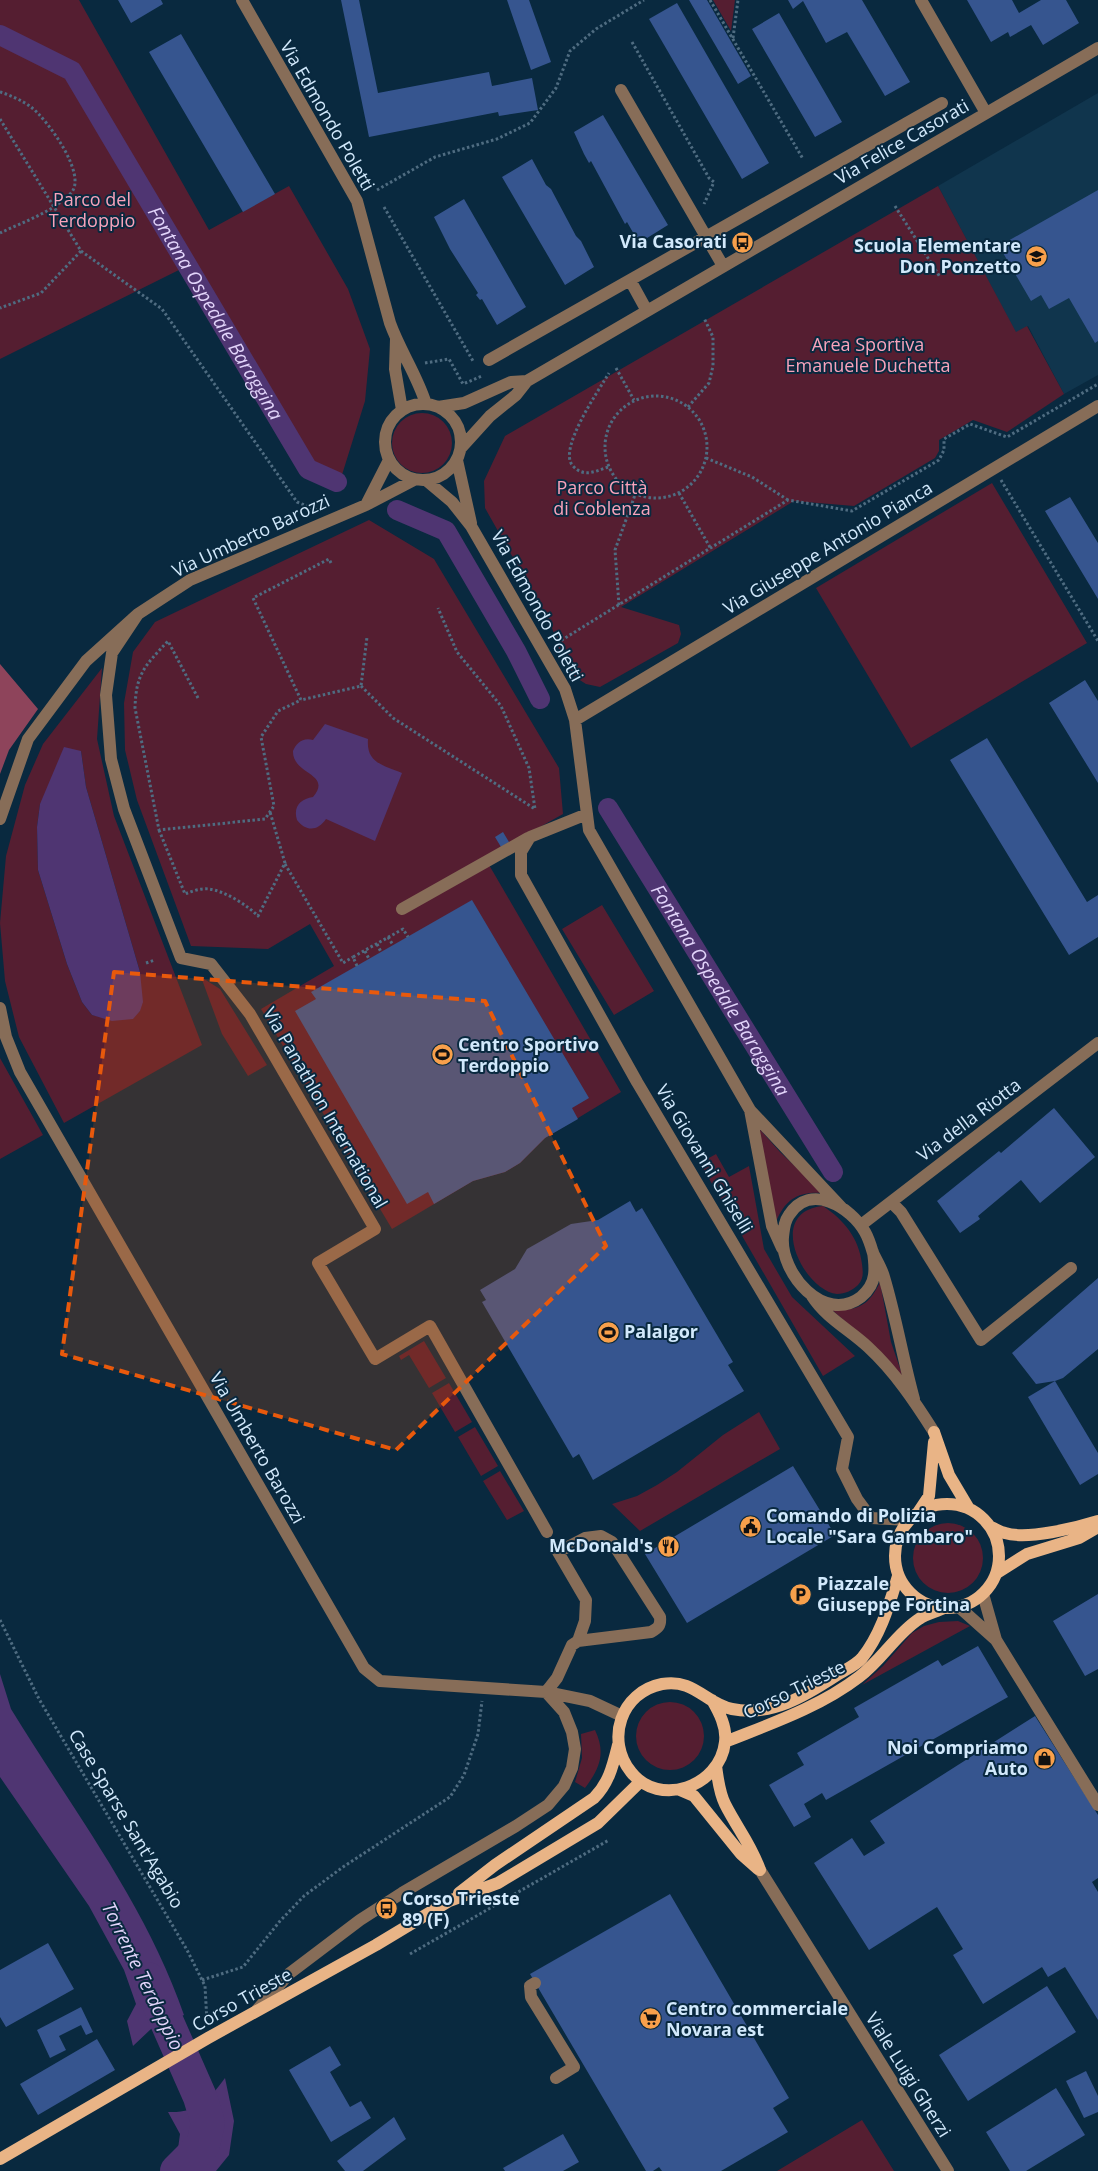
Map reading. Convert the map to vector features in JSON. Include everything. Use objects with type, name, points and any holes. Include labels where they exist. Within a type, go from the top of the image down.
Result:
[{"type":"main road","points":[[914,1516],[934,1505],[951,1503],[968,1507],[981,1515],[991,1527],[998,1541],[1000,1557],[997,1573],[983,1594],[972,1602],[959,1607],[944,1608],[916,1599],[898,1576],[894,1561],[895,1545],[901,1530],[929,1496],[933,1472],[934,1432]]},
{"type":"main road","points":[[934,1432],[949,1475],[968,1507]]},
{"type":"main road","points":[[991,1527],[1007,1534],[1035,1534],[1060,1532],[1098,1521]]},
{"type":"main road","points":[[997,1573],[1027,1554],[1079,1538],[1098,1527]]},
{"type":"main road","name":"Corso Trieste","points":[[712,1700],[730,1709],[754,1711],[775,1708],[820,1686],[861,1660],[880,1632],[898,1576]]},
{"type":"main road","name":"Corso Trieste","points":[[725,1742],[782,1720],[833,1694],[860,1677],[882,1656],[894,1641],[920,1618],[944,1608]]},
{"type":"main road","points":[[680,1790],[699,1782],[716,1766],[725,1742],[723,1722],[712,1700],[696,1689],[686,1685],[664,1684],[643,1691],[634,1698],[622,1716],[618,1730],[618,1745],[623,1760],[640,1782],[659,1789],[680,1790],[694,1796],[741,1854],[760,1870]]},
{"type":"main road","name":"Corso Trieste","points":[[0,2159],[208,2038],[376,1945],[449,1901],[495,1865],[594,1798],[603,1789],[612,1770],[618,1745]]},
{"type":"main road","points":[[716,1766],[718,1784],[724,1803],[753,1850],[760,1870]]},
{"type":"main road","name":"Corso Trieste","points":[[449,1901],[498,1883],[598,1823],[640,1782]]},
{"type":"street","name":"Via Edmondo Poletti","points":[[242,0],[357,201],[396,339],[421,388],[432,405]]},
{"type":"street","points":[[921,0],[986,113]]},
{"type":"street","name":"Via Felice Casorati","points":[[527,381],[1098,48]]},
{"type":"street","points":[[621,90],[724,266]]},
{"type":"street","points":[[489,360],[942,102]]},
{"type":"street","points":[[630,280],[647,311]]},
{"type":"street","name":"Via Edmondo Poletti","points":[[396,339],[395,369],[402,410]]},
{"type":"street","points":[[527,381],[516,396],[490,416],[459,454],[449,470],[439,477],[420,480],[402,474],[393,466],[384,442],[386,430],[392,419],[402,410],[413,405],[464,403],[511,382],[527,381]]},
{"type":"street","points":[[432,405],[449,414],[457,424],[461,436],[459,454]]},
{"type":"street","name":"Via Giuseppe Antonio Pianca","points":[[575,720],[1098,406]]},
{"type":"street","name":"Via Edmondo Poletti","points":[[459,454],[471,526]]},
{"type":"street","points":[[366,505],[390,460]]},
{"type":"street","name":"Via Edmondo Poletti","points":[[420,480],[448,497],[471,526],[565,689],[575,720],[589,830],[750,1110],[842,1208]]},
{"type":"street","name":"Via Umberto Barozzi","points":[[0,819],[28,739],[86,661],[138,614],[190,580],[420,480]]},
{"type":"street","name":"Via Panathlon International","points":[[138,614],[112,653],[106,695],[111,759],[124,809],[181,958],[211,964],[250,1014],[376,1229],[318,1263],[375,1359],[430,1326],[547,1532]]},
{"type":"street","points":[[402,910],[530,837],[587,814]]},
{"type":"street","name":"Via Giovanni Ghiselli","points":[[530,837],[521,852],[521,875],[637,1082],[848,1437],[842,1469],[857,1499],[872,1518],[914,1516]]},
{"type":"street","name":"Via Umberto Barozzi","points":[[0,1008],[6,1037],[20,1072],[364,1668],[380,1681],[546,1692],[590,1701],[622,1716]]},
{"type":"street","name":"Via della Riotta","points":[[861,1225],[1098,1043]]},
{"type":"street","name":"Via Edmondo Poletti","points":[[750,1110],[772,1226],[782,1248]]},
{"type":"street","points":[[914,1399],[884,1276],[861,1225],[832,1201],[808,1200],[797,1206],[789,1214],[784,1225],[782,1248],[794,1277],[822,1310],[868,1347],[914,1399],[934,1432]]},
{"type":"street","points":[[891,1202],[901,1212],[981,1340],[1071,1268]]},
{"type":"street","points":[[812,1296],[835,1304],[846,1304],[865,1294],[871,1285],[874,1274],[873,1252]]},
{"type":"street","points":[[253,2014],[290,1973],[360,1920],[548,1805],[564,1786],[572,1768],[575,1749],[572,1732],[564,1712],[546,1692],[557,1678],[572,1645],[578,1641],[651,1632],[657,1629],[661,1623],[660,1618],[612,1542],[601,1536],[585,1538],[558,1552],[586,1600],[585,1622],[578,1641]]},
{"type":"street","points":[[983,1594],[996,1640],[1098,1805]]},
{"type":"street","points":[[959,1607],[996,1640]]},
{"type":"street","name":"Viale Luigi Gherzi","points":[[760,1870],[948,2171]]},
{"type":"street","points":[[536,1983],[530,1986],[531,1996],[574,2067],[556,2078]]},
{"type":"path","points":[[377,190],[435,157],[497,139],[530,123],[556,88],[570,51],[596,29],[644,0]]},
{"type":"path","points":[[710,0],[803,159]]},
{"type":"path","points":[[733,39],[738,0]]},
{"type":"path","points":[[632,42],[714,182],[703,207]]},
{"type":"path","points":[[0,92],[24,103],[37,113],[53,130],[73,169],[75,180],[72,192],[53,207],[0,233]]},
{"type":"path","points":[[0,119],[81,251],[162,309],[297,502],[337,516]]},
{"type":"path","points":[[896,206],[940,277]]},
{"type":"path","points":[[384,207],[476,366]]},
{"type":"path","points":[[0,308],[41,293],[81,251]]},
{"type":"path","points":[[688,407],[709,383],[713,366],[713,337],[704,318]]},
{"type":"path","points":[[418,365],[449,358],[464,384],[481,375],[486,383]]},
{"type":"path","points":[[616,368],[634,400]]},
{"type":"path","points":[[608,467],[591,473],[582,473],[570,464],[568,456],[571,440],[609,372]]},
{"type":"path","points":[[706,458],[752,477],[788,500],[852,511],[939,460],[944,450],[944,439],[970,424],[1007,437],[1098,384]]},
{"type":"path","points":[[648,396],[662,396],[676,400],[688,407],[698,418],[704,430],[707,444],[706,458],[701,472],[691,484],[679,493],[665,498],[635,495],[622,486],[612,476],[604,447],[606,432],[612,419],[622,408],[634,400],[648,396]]},
{"type":"path","points":[[994,468],[1098,641]]},
{"type":"path","points":[[679,493],[711,549]]},
{"type":"path","points":[[619,605],[615,550],[635,495]]},
{"type":"path","points":[[557,643],[788,500]]},
{"type":"path","points":[[301,700],[253,598],[329,559],[332,563]]},
{"type":"path","points":[[361,686],[393,718],[535,809],[529,768],[501,706],[457,652],[438,608]]},
{"type":"path","points":[[361,686],[367,637]]},
{"type":"path","points":[[198,698],[168,641],[142,670],[136,691],[135,708],[159,830],[185,894],[210,889],[243,904],[258,916],[285,863]]},
{"type":"path","points":[[159,830],[266,819],[274,806],[261,737],[278,711],[301,700],[361,686]]},
{"type":"path","points":[[270,812],[285,863],[343,963],[403,929],[408,937]]},
{"type":"path","points":[[388,937],[393,946]]},
{"type":"path","points":[[376,944],[381,952]]},
{"type":"path","points":[[365,951],[369,959]]},
{"type":"path","points":[[353,958],[357,966]]},
{"type":"path","points":[[146,963],[155,960]]},
{"type":"path","name":"Case Sparse Sant'Agabio","points":[[0,1620],[39,1699],[187,1950],[205,1986],[208,2038]]},
{"type":"path","points":[[202,1980],[243,1966],[280,1921],[304,1896],[343,1867],[450,1797],[464,1775],[478,1734],[483,1688]]},
{"type":"path","points":[[410,1954],[609,1840]]},
{"type":"highlighted area","points":[[114,972],[485,1001],[606,1246],[396,1450],[62,1354]]},
{"type":"shaded area","name":"Scuola Elementare Don Ponzetto","points":[[1098,93],[1098,375],[1064,394],[1028,326],[1016,333],[938,186]]},
{"type":"shaded area","points":[[0,664],[38,709],[9,750],[0,774]]},
{"type":"green space","name":"Parco del Terdoppio","points":[[0,0],[79,0],[209,230],[289,186],[348,289],[370,349],[365,401],[341,478],[300,456],[193,263],[0,359]]},
{"type":"green space","points":[[713,0],[735,0],[731,31]]},
{"type":"green space","points":[[938,186],[1016,332],[1027,326],[1064,394],[1007,432],[973,420],[939,440],[939,451],[935,458],[854,506],[794,501],[621,607],[679,625],[681,634],[678,643],[600,687],[586,684],[575,677],[559,649],[551,625],[485,508],[484,481],[505,436]]},
{"type":"green space","points":[[422,413],[438,418],[443,422],[447,427],[452,443],[447,459],[443,464],[438,468],[422,473],[406,468],[401,464],[397,459],[392,443],[397,427],[401,422],[406,418]]},
{"type":"green space","points":[[992,483],[1087,643],[911,748],[816,588]]},
{"type":"green space","points":[[369,520],[434,559],[559,768],[563,814],[485,858],[621,1092],[545,1138],[520,1163],[505,1172],[473,1181],[392,1229],[261,1009],[334,966],[310,924],[268,949],[191,946],[137,800],[125,750],[124,703],[133,652],[155,622]]},
{"type":"green space","points":[[102,668],[97,739],[114,816],[202,1045],[64,1123],[19,1037],[5,981],[0,923],[6,856],[25,785],[43,744]],"holes":[[[81,751],[86,787],[140,972],[140,1011],[129,1018],[111,1019],[92,1015],[82,1002],[67,964],[38,870],[37,827],[40,804]]]},
{"type":"green space","points":[[602,905],[654,991],[614,1015],[562,929]]},
{"type":"green space","points":[[201,977],[220,989],[267,1065],[248,1076],[222,1034]]},
{"type":"green space","points":[[0,1058],[43,1135],[0,1159]]},
{"type":"green space","points":[[755,1124],[780,1152],[823,1193],[807,1193],[794,1198],[784,1207],[776,1222]]},
{"type":"green space","points":[[716,1154],[729,1177],[749,1166],[764,1249],[792,1297],[855,1356],[823,1376],[700,1163]]},
{"type":"green space","points":[[823,1206],[838,1217],[849,1230],[858,1246],[862,1264],[862,1277],[854,1289],[843,1293],[837,1294],[825,1290],[813,1280],[803,1266],[796,1251],[793,1236],[796,1222],[805,1211]]},
{"type":"green space","points":[[880,1282],[891,1342],[903,1377],[876,1348],[832,1310],[855,1308],[867,1302]]},
{"type":"green space","points":[[424,1341],[446,1378],[429,1388],[409,1355],[401,1360],[399,1356]]},
{"type":"green space","points":[[449,1383],[472,1422],[455,1432],[432,1393]]},
{"type":"green space","points":[[759,1412],[780,1449],[640,1531],[612,1504],[637,1496],[657,1485],[677,1472],[723,1435]]},
{"type":"green space","points":[[475,1427],[498,1466],[481,1476],[458,1437]]},
{"type":"green space","points":[[500,1471],[524,1511],[507,1520],[483,1481]]},
{"type":"green space","points":[[948,1523],[961,1526],[973,1533],[980,1545],[983,1558],[980,1571],[973,1583],[961,1590],[948,1593],[935,1590],[923,1583],[916,1571],[913,1558],[916,1545],[923,1533],[935,1526]]},
{"type":"green space","points":[[958,1621],[970,1626],[862,1685],[883,1666],[912,1633],[924,1626],[939,1622]]},
{"type":"green space","points":[[670,1702],[683,1705],[694,1712],[701,1723],[704,1736],[701,1749],[694,1760],[683,1767],[670,1770],[657,1767],[646,1760],[639,1749],[636,1736],[639,1723],[646,1712],[657,1705]]},
{"type":"green space","points":[[595,1730],[600,1746],[600,1760],[598,1767],[585,1788],[575,1782],[582,1758],[581,1734]]},
{"type":"green space","points":[[862,2120],[894,2171],[777,2171]]},
{"type":"water","points":[[325,724],[368,739],[370,753],[377,762],[402,773],[375,841],[326,819],[316,828],[304,827],[297,820],[296,811],[299,804],[313,797],[318,789],[318,783],[294,759],[293,751],[300,741],[306,739],[313,740]]},
{"type":"water","points":[[64,747],[81,751],[86,787],[140,972],[143,1002],[140,1011],[133,1019],[112,1021],[92,1015],[82,1002],[67,964],[38,870],[37,827],[40,804]]},
{"type":"water","points":[[0,1674],[11,1709],[106,1858],[150,1934],[184,2015],[151,2029],[133,2046],[127,2021],[136,2004],[124,1970],[89,1906],[0,1777]]},
{"type":"water","points":[[225,2078],[234,2121],[229,2155],[216,2171],[161,2171],[177,2156],[180,2134],[168,2112],[195,2108],[213,2093]]},
{"type":"building","points":[[118,0],[161,0],[163,4],[131,23]]},
{"type":"building","points":[[341,0],[359,0],[378,93],[489,72],[492,86],[532,78],[538,110],[499,116],[498,112],[369,137]]},
{"type":"building","points":[[507,0],[529,0],[551,62],[531,70]]},
{"type":"building","points":[[689,0],[707,0],[751,76],[738,84]]},
{"type":"building","points":[[788,0],[862,0],[910,82],[885,96],[847,32],[826,43],[803,1],[793,9]]},
{"type":"building","points":[[967,0],[1012,0],[1019,13],[1041,0],[1066,0],[1079,23],[1043,45],[1031,25],[1010,37],[1008,32],[991,42]]},
{"type":"building","points":[[677,3],[769,163],[742,179],[649,19]]},
{"type":"building","points":[[779,13],[842,122],[815,137],[752,29]]},
{"type":"building","points":[[181,34],[275,194],[243,212],[149,52]]},
{"type":"building","points":[[603,115],[668,225],[639,243],[627,222],[625,224],[591,161],[589,163],[574,132]]},
{"type":"building","points":[[532,159],[546,185],[551,189],[576,236],[581,241],[594,267],[565,285],[502,177]]},
{"type":"building","points":[[1098,190],[1098,341],[1095,343],[1069,298],[1049,309],[1041,295],[1031,301],[999,246]]},
{"type":"building","points":[[464,199],[526,307],[497,325],[482,299],[480,300],[476,295],[478,293],[450,249],[434,217]]},
{"type":"building","points":[[1070,497],[1098,543],[1098,599],[1045,511]]},
{"type":"building","points":[[1085,680],[1098,701],[1098,783],[1049,703]]},
{"type":"building","points":[[987,738],[1087,902],[1098,895],[1098,937],[1069,955],[950,760]]},
{"type":"building","points":[[503,832],[509,842],[501,847],[495,837]]},
{"type":"building","name":"Centro Sportivo Terdoppio","points":[[472,900],[589,1098],[572,1108],[578,1119],[545,1138],[520,1163],[505,1172],[473,1181],[434,1204],[428,1192],[407,1204],[295,1011],[316,999],[311,992]]},
{"type":"building","points":[[1054,1108],[1095,1157],[1040,1203],[1021,1180],[978,1216],[980,1219],[960,1233],[937,1201],[999,1151],[1001,1153]]},
{"type":"building","name":"PalaIgor","points":[[630,1201],[636,1212],[642,1208],[733,1362],[728,1365],[744,1391],[593,1480],[579,1454],[573,1458],[482,1302],[486,1300],[480,1290],[515,1269],[527,1249],[571,1224],[598,1220]]},
{"type":"building","points":[[1098,1278],[1098,1349],[1063,1378],[1036,1384],[1012,1353]]},
{"type":"building","points":[[1055,1381],[1098,1453],[1098,1474],[1080,1485],[1028,1397]]},
{"type":"building","points":[[793,1466],[835,1535],[687,1623],[645,1554]]},
{"type":"building","points":[[1098,1594],[1098,1669],[1085,1676],[1053,1621]]},
{"type":"building","points":[[978,1646],[1008,1697],[826,1800],[822,1793],[804,1804],[811,1817],[794,1827],[769,1785],[804,1765],[797,1753],[859,1717],[854,1708],[938,1660],[942,1666]]},
{"type":"building","points":[[1035,1716],[1098,1815],[1098,1878],[1092,1882],[1098,1892],[1098,2020],[1065,1967],[1048,1977],[1042,1967],[983,2004],[953,1955],[963,1949],[937,1907],[869,1950],[814,1863],[852,1838],[864,1856],[885,1843],[870,1821]]},
{"type":"building","name":"Centro commerciale Novara est","points":[[670,1894],[789,2098],[773,2108],[788,2132],[721,2171],[662,2171],[659,2167],[653,2171],[646,2171],[530,1974]]},
{"type":"building","points":[[48,1943],[74,1989],[6,2027],[0,2017],[0,1970]]},
{"type":"building","points":[[1047,1986],[1076,2032],[968,2101],[939,2055]]},
{"type":"building","points":[[81,2007],[93,2032],[86,2035],[81,2025],[59,2036],[66,2050],[50,2058],[37,2030]]},
{"type":"building","points":[[97,2039],[115,2070],[38,2115],[20,2084]]},
{"type":"building","points":[[330,2046],[341,2065],[330,2072],[350,2107],[361,2101],[371,2118],[331,2142],[289,2070]]},
{"type":"building","points":[[1086,2071],[1098,2096],[1098,2112],[1084,2118],[1066,2081]]},
{"type":"building","points":[[1056,2088],[1085,2135],[1026,2171],[1010,2171],[986,2132]]},
{"type":"building","points":[[394,2117],[406,2139],[363,2171],[345,2171],[337,2161]]},
{"type":"building","points":[[563,2134],[579,2162],[563,2171],[505,2171],[503,2168]]},
{"type":"waterway","name":"Fontana Ospedale Baraggina","points":[[0,35],[72,71],[308,469],[337,482]]},
{"type":"waterway","name":"Fontana Ospedale Baraggina","points":[[397,510],[446,531],[516,651],[540,699]]},
{"type":"waterway","name":"Fontana Ospedale Baraggina","points":[[608,808],[833,1172]]},
{"type":"waterway","name":"Torrente Terdoppio","points":[[148,1979],[200,2097],[208,2123],[203,2145],[177,2171]]},
{"type":"place","name":"Via Casorati","points":[[743,242]]},
{"type":"place","name":"Scuola Elementare Don Ponzetto","points":[[1037,256]]},
{"type":"place","name":"Centro Sportivo Terdoppio","points":[[442,1055]]},
{"type":"place","name":"PalaIgor","points":[[608,1332]]},
{"type":"place","name":"Comando di Polizia Locale \"Sara Gambaro\"","points":[[750,1526]]},
{"type":"place","name":"McDonald's","points":[[669,1546]]},
{"type":"place","name":"Piazzale Giuseppe Fortina","points":[[801,1594]]},
{"type":"place","name":"Noi Compriamo Auto","points":[[1044,1758]]},
{"type":"place","name":"Corso Trieste 89 (F)","points":[[386,1909]]},
{"type":"place","name":"Centro commerciale Novara est","points":[[650,2019]]},
{"type":"park label","name":"Area Sportiva Emanuele Duchetta","points":[[868,355]]},
{"type":"park label","name":"Parco Città di Coblenza","points":[[602,498]]}]
